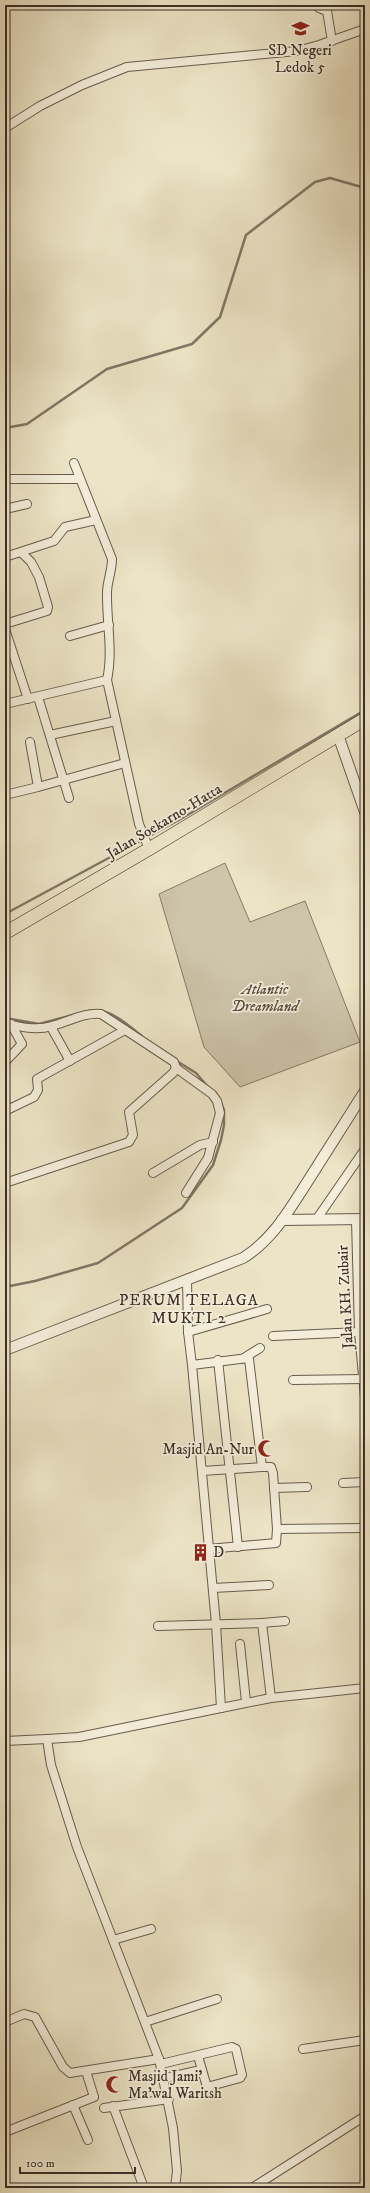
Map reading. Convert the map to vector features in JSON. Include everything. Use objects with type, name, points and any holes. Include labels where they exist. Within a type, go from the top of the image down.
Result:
[{"type":"main road","name":"Jalan Soekarno-Hatta","points":[[5,933],[365,720]]},
{"type":"street","points":[[317,5],[327,11],[332,41]]},
{"type":"street","points":[[5,128],[47,102],[127,67],[297,50],[332,41],[365,29]]},
{"type":"street","points":[[74,463],[112,559],[112,571],[107,595],[111,661],[107,680],[139,824],[148,847]]},
{"type":"street","points":[[5,479],[80,479]]},
{"type":"street","points":[[5,509],[27,504]]},
{"type":"street","points":[[5,557],[22,553],[36,546],[54,541],[65,527],[96,520]]},
{"type":"street","points":[[5,624],[47,610],[48,607],[38,577],[31,562],[22,553]]},
{"type":"street","points":[[70,636],[109,625]]},
{"type":"street","points":[[5,628],[28,699]]},
{"type":"street","points":[[5,704],[107,680]]},
{"type":"street","points":[[38,697],[69,798]]},
{"type":"street","points":[[50,735],[116,722]]},
{"type":"street","points":[[338,735],[365,812]]},
{"type":"street","points":[[30,742],[38,788]]},
{"type":"street","points":[[5,795],[65,781],[125,763]]},
{"type":"street","points":[[8,1024],[35,1028],[51,1027],[87,1014],[96,1013],[105,1015],[174,1062],[176,1068],[212,1094],[217,1101],[220,1113],[213,1142],[208,1158],[186,1193]]},
{"type":"street","points":[[5,1062],[22,1044],[8,1024]]},
{"type":"street","points":[[51,1027],[70,1061]]},
{"type":"street","points":[[5,1111],[34,1097],[38,1090],[37,1078],[125,1030]]},
{"type":"street","points":[[5,1183],[129,1142],[133,1135],[128,1112],[173,1073],[176,1068]]},
{"type":"street","points":[[5,1350],[187,1280],[250,1254],[267,1241],[282,1220],[365,1090]]},
{"type":"street","points":[[153,1172],[200,1145],[213,1142]]},
{"type":"street","points":[[316,1220],[365,1149]]},
{"type":"street","points":[[282,1220],[360,1219]]},
{"type":"street","name":"Jalan KH. Zubair","points":[[360,1219],[361,1283],[359,1332],[363,1342],[365,1397]]},
{"type":"street","points":[[187,1280],[188,1332],[213,1588],[221,1708]]},
{"type":"street","points":[[188,1332],[267,1309]]},
{"type":"street","points":[[273,1336],[359,1332]]},
{"type":"street","points":[[244,1358],[260,1348]]},
{"type":"street","points":[[192,1365],[218,1360],[248,1358],[250,1363],[262,1467]]},
{"type":"street","points":[[218,1360],[238,1547]]},
{"type":"street","points":[[292,1380],[364,1379]]},
{"type":"street","points":[[202,1471],[230,1468],[272,1468],[274,1488],[277,1529],[275,1544],[208,1549]]},
{"type":"street","points":[[343,1483],[365,1482]]},
{"type":"street","points":[[274,1488],[307,1487]]},
{"type":"street","points":[[277,1529],[365,1528]]},
{"type":"street","points":[[213,1588],[269,1584]]},
{"type":"street","points":[[158,1626],[285,1621]]},
{"type":"street","points":[[262,1623],[271,1698]]},
{"type":"street","points":[[240,1644],[246,1702]]},
{"type":"street","points":[[5,1741],[79,1737],[246,1702],[365,1688]]},
{"type":"street","points":[[47,1739],[51,1765],[74,1840],[145,2022],[165,2078],[176,2151],[175,2188]]},
{"type":"street","points":[[113,1940],[151,1929]]},
{"type":"street","points":[[145,2022],[217,1998]]},
{"type":"street","points":[[5,2022],[24,2014],[33,2015],[38,2019],[66,2070],[70,2073],[160,2062],[234,2048],[236,2049],[242,2073],[240,2078],[207,2087],[198,2056]]},
{"type":"street","points":[[302,2048],[365,2040]]},
{"type":"street","points":[[165,2078],[201,2070]]},
{"type":"street","points":[[5,2132],[94,2097],[86,2071]]},
{"type":"street","points":[[104,2108],[169,2099]]},
{"type":"street","points":[[73,2105],[88,2140]]},
{"type":"street","points":[[113,2106],[144,2188]]},
{"type":"street","points":[[252,2188],[365,2116]]},
{"type":"green space","name":"Atlantic Dreamland","points":[[225,863],[250,922],[305,901],[360,1042],[240,1087],[204,1047],[159,894]]},
{"type":"waterway","points":[[5,428],[27,424],[107,369],[192,344],[220,317],[246,235],[315,182],[330,178],[365,188]]},
{"type":"waterway","points":[[5,914],[179,820],[365,710]]},
{"type":"waterway","points":[[89,1011],[104,1011],[111,1014],[142,1036]]},
{"type":"waterway","points":[[5,1018],[39,1024],[73,1015]]},
{"type":"waterway","points":[[175,1060],[196,1073],[208,1087]]},
{"type":"waterway","points":[[5,1287],[35,1281],[98,1263],[182,1208],[213,1165],[224,1125],[224,1110],[219,1098]]},
{"type":"place","name":"SD Negeri Ledok 5","points":[[300,29]]},
{"type":"place","name":"Masjid An-Nur","points":[[267,1449]]},
{"type":"place","name":"D","points":[[200,1552]]},
{"type":"place","name":"Masjid Jami' Ma'wal Waritsh","points":[[115,2085]]},
{"type":"district","name":"PERUM TELAGA MUKTI 2","points":[[189,1308]]}]
